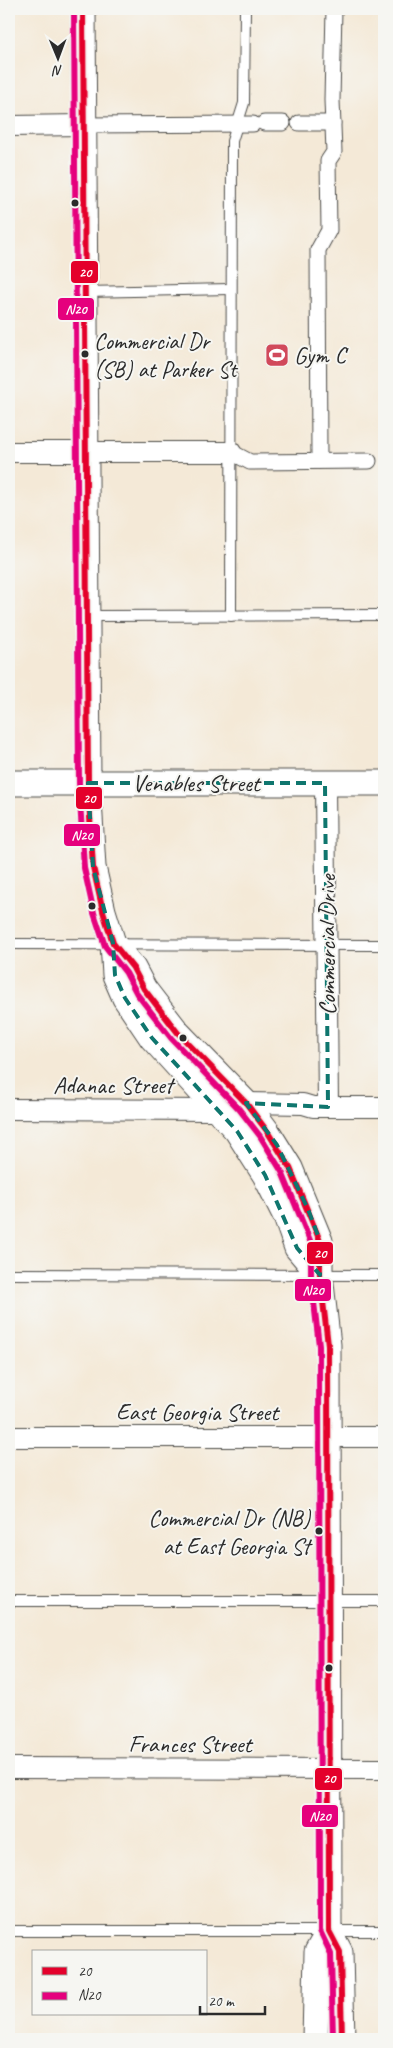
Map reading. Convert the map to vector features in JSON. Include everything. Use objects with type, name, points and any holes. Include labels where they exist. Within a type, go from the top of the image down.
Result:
[{"type":"street","points":[[83,9],[88,783],[93,867],[113,944],[115,975],[125,998],[152,1038],[237,1132],[265,1175],[286,1217],[297,1248],[320,1275]]},
{"type":"street","points":[[319,461],[318,250],[329,230],[328,161],[334,152],[332,100],[334,9]]},
{"type":"street","points":[[9,126],[283,123]]},
{"type":"street","points":[[299,123],[333,123]]},
{"type":"street","points":[[9,452],[231,452],[250,462],[368,461]]},
{"type":"street","name":"Venables Street","points":[[9,783],[384,783]]},
{"type":"street","name":"Commercial Drive","points":[[325,783],[328,1107]]},
{"type":"street","points":[[113,944],[133,968],[144,989],[178,1033],[246,1103],[277,1145],[308,1209],[320,1240],[320,1275],[328,1345],[329,1931],[340,1952],[342,2039]]},
{"type":"street","points":[[246,1103],[287,1103],[328,1107],[384,1107]]},
{"type":"street","name":"Adanac Street","points":[[9,1109],[216,1110]]},
{"type":"street","name":"East Georgia Street","points":[[9,1437],[384,1437]]},
{"type":"street","name":"Frances Street","points":[[9,1768],[377,1769]]},
{"type":"street","points":[[315,2039],[317,1952],[329,1931]]},
{"type":"lane","points":[[231,616],[230,289],[232,141],[251,123],[244,103],[245,9]]},
{"type":"lane","points":[[85,292],[230,289]]},
{"type":"lane","points":[[87,616],[384,615]]},
{"type":"lane","points":[[9,944],[384,944]]},
{"type":"lane","points":[[9,1274],[384,1275]]},
{"type":"lane","points":[[9,1601],[384,1601]]},
{"type":"lane","points":[[9,1931],[384,1931]]},
{"type":"highlighted area","points":[[88,783],[325,783],[328,1107],[246,1103],[277,1145],[308,1209],[320,1241],[320,1275],[297,1248],[265,1175],[237,1131],[152,1038],[125,998],[115,975],[113,943],[93,867]]},
{"type":"transit line","name":"N20","points":[[74,9],[79,783],[84,868],[94,913],[105,946],[126,973],[137,994],[171,1038],[239,1109],[260,1136],[282,1172],[311,1243],[311,1276],[319,1346],[320,1931],[331,1954],[333,2039]]},
{"type":"transit line","name":"20","points":[[83,9],[88,783],[93,867],[103,911],[113,943],[133,968],[144,989],[178,1033],[246,1103],[267,1131],[290,1168],[320,1241],[320,1275],[328,1345],[329,1931],[340,1952],[342,2039]]},
{"type":"place","name":"Commercial Dr (SB) at Parker St","points":[[85,354]]},
{"type":"place","name":"Gym C","points":[[277,355]]},
{"type":"place","name":"Commercial Dr (NB) at East Georgia St","points":[[319,1531]]}]
